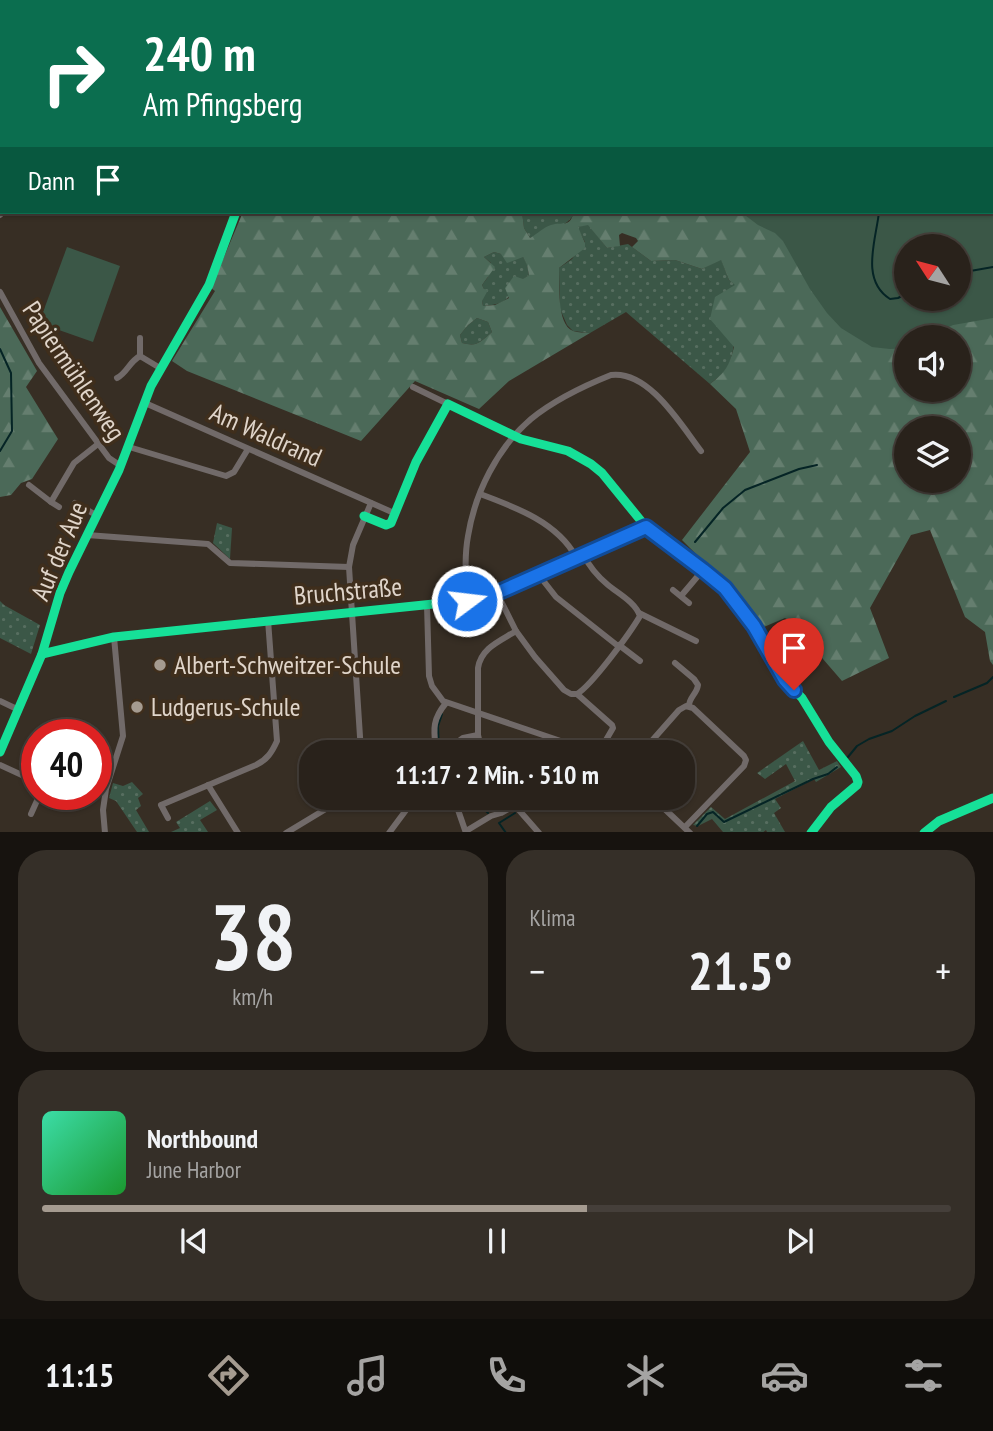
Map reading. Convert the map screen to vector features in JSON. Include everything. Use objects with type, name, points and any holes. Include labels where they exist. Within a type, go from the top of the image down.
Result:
[{"type":"street","name":"Auf der Aue","points":[[0,752],[42,654],[60,593],[121,466],[151,386],[209,285],[235,214]]},
{"type":"street","name":"Papiermühlenweg","points":[[0,292],[39,363],[98,444],[112,461],[121,466]]},
{"type":"street","points":[[140,338],[140,356]]},
{"type":"street","points":[[140,356],[160,368]]},
{"type":"street","points":[[117,378],[140,356]]},
{"type":"street","points":[[467,601],[465,568],[468,536],[480,494],[497,460],[515,436],[545,409],[605,377],[619,374],[631,376],[657,396],[701,452]]},
{"type":"street","points":[[413,387],[515,436],[568,451],[592,464],[646,527],[725,588],[754,626],[785,680],[802,698],[829,742],[856,776],[858,782],[854,787],[830,808],[811,832]]},
{"type":"street","name":"Am Waldrand","points":[[145,402],[394,513]]},
{"type":"street","points":[[364,516],[388,525],[391,523],[421,450],[448,404]]},
{"type":"street","points":[[51,502],[74,463],[98,444]]},
{"type":"street","points":[[129,447],[226,476],[234,472],[248,449]]},
{"type":"street","points":[[29,485],[59,507]]},
{"type":"street","points":[[480,494],[516,507],[537,519],[639,613],[696,641]]},
{"type":"street","points":[[75,503],[96,515]]},
{"type":"street","points":[[360,740],[348,567],[353,545],[371,503]]},
{"type":"street","name":"Bruchstraße","points":[[42,654],[114,637],[482,598],[646,527]]},
{"type":"street","points":[[87,535],[208,544],[230,563],[348,567]]},
{"type":"street","points":[[681,596],[703,570]]},
{"type":"street","points":[[538,575],[556,597],[640,661]]},
{"type":"street","points":[[673,590],[689,603]]},
{"type":"street","points":[[497,593],[521,638],[548,673],[571,694],[582,691],[600,670],[638,619],[639,613]]},
{"type":"street","points":[[427,605],[430,681],[438,696],[446,703],[478,715],[556,740]]},
{"type":"street","points":[[168,818],[161,805],[261,762],[271,754],[277,741],[268,620]]},
{"type":"street","points":[[479,740],[479,660],[487,649],[516,631]]},
{"type":"street","points":[[105,832],[105,795],[123,736],[114,637]]},
{"type":"street","points":[[675,663],[698,685],[697,691],[689,700],[689,706]]},
{"type":"street","points":[[577,694],[613,726],[605,740]]},
{"type":"street","points":[[0,701],[19,710]]},
{"type":"street","points":[[435,740],[434,723],[446,703]]},
{"type":"street","points":[[653,740],[679,710],[689,706]]},
{"type":"street","points":[[666,810],[687,830],[744,766],[746,760],[736,747],[689,706]]},
{"type":"street","points":[[460,740],[478,735]]},
{"type":"street","points":[[0,765],[21,775]]},
{"type":"street","points":[[208,785],[238,832]]},
{"type":"street","points":[[924,832],[939,821],[992,798]]},
{"type":"street","points":[[458,810],[466,832],[491,816],[501,814],[512,807],[518,809],[539,832]]},
{"type":"street","points":[[31,814],[33,810]]},
{"type":"street","points":[[286,832],[324,810]]},
{"type":"street","points":[[389,832],[406,810]]},
{"type":"green space","points":[[242,214],[522,214],[524,228],[530,238],[548,226],[570,221],[573,214],[993,214],[993,665],[985,632],[965,617],[930,530],[911,535],[870,608],[889,658],[842,681],[785,618],[759,629],[728,586],[682,540],[750,452],[736,409],[710,384],[726,368],[734,347],[710,319],[715,297],[735,285],[729,280],[721,260],[702,269],[675,260],[651,261],[632,247],[638,241],[636,238],[622,233],[619,235],[620,246],[607,248],[588,225],[578,227],[585,248],[559,268],[561,312],[573,331],[590,333],[509,381],[479,409],[415,381],[361,441],[187,371],[172,361],[215,291],[211,288]],"holes":[[[494,252],[501,254],[507,263],[523,257],[529,275],[523,279],[514,276],[505,288],[509,298],[495,305],[483,306],[482,301],[488,290],[482,285],[495,267],[484,257]],[[477,318],[488,322],[492,332],[481,341],[475,344],[462,343],[460,335],[468,325]]]},
{"type":"green space","points":[[522,214],[574,214],[562,226],[530,238],[524,228]]},
{"type":"green space","points":[[744,214],[993,214],[993,318],[953,325],[894,325],[894,349],[872,347],[841,328],[827,313],[783,241]]},
{"type":"green space","points":[[588,224],[607,248],[628,244],[651,261],[675,260],[702,269],[721,259],[729,280],[736,285],[735,335],[729,364],[710,384],[626,312],[590,333],[573,331],[567,325],[560,309],[559,268],[572,259],[585,242],[577,227]]},
{"type":"green space","points":[[67,247],[120,266],[93,342],[39,323]]},
{"type":"green space","points":[[494,252],[523,257],[529,275],[507,299],[494,305],[483,306],[482,285],[488,277],[491,263],[484,257]]},
{"type":"green space","points":[[0,307],[37,371],[26,387],[58,439],[32,479],[21,483],[11,495],[0,497]]},
{"type":"green space","points":[[477,318],[488,322],[492,332],[475,344],[462,343],[460,335]]},
{"type":"green space","points":[[217,523],[232,528],[230,559],[213,543]]},
{"type":"green space","points":[[0,601],[40,625],[31,654],[0,638]]},
{"type":"green space","points":[[803,741],[819,770],[837,761],[841,767],[816,782],[814,779],[775,799],[781,808],[774,813],[785,832],[723,832],[712,819],[698,826],[693,825],[711,807],[725,819],[795,781],[786,764],[765,779],[757,773]]},
{"type":"green space","points":[[132,782],[143,794],[138,798],[141,806],[136,810],[149,832],[137,832],[116,801],[112,799],[113,783],[123,786]]},
{"type":"green space","points":[[210,801],[217,810],[200,820],[208,832],[171,832],[180,828],[176,822]]},
{"type":"waterway","points":[[879,214],[873,247],[873,271],[881,291],[890,299],[894,298]]},
{"type":"waterway","points":[[971,271],[993,267]]},
{"type":"waterway","points":[[0,349],[11,373],[12,431],[0,451]]},
{"type":"waterway","points":[[695,542],[723,508],[745,490],[799,469],[817,465]]},
{"type":"waterway","points":[[954,697],[987,683],[993,677]]},
{"type":"waterway","points":[[848,757],[857,746],[869,739],[892,731],[946,701]]},
{"type":"waterway","points":[[439,740],[438,726],[442,714]]},
{"type":"waterway","points":[[697,826],[707,814],[713,812],[724,822],[828,774],[837,767]]},
{"type":"waterway","points":[[485,810],[488,813]]},
{"type":"waterway","points":[[505,832],[499,823],[515,813]]},
{"type":"traffic: fast","points":[[0,752],[42,654],[69,572],[119,470],[151,386],[209,285],[235,214]]},
{"type":"traffic: fast","points":[[364,516],[386,525],[391,523],[416,462],[448,404],[521,439],[568,451],[591,464],[602,473],[646,527],[725,588],[754,626],[785,680],[802,698],[829,742],[856,776],[857,785],[831,807],[812,832]]},
{"type":"traffic: fast","points":[[42,654],[114,637],[482,599],[646,527]]},
{"type":"traffic: fast","points":[[925,832],[939,821],[993,798]]},
{"type":"place","name":"Albert-Schweitzer-Schule","points":[[160,665]]},
{"type":"place","name":"Ludgerus-Schule","points":[[137,707]]},
{"type":"route","points":[[467,601],[497,593],[646,527],[725,588],[754,626],[785,680],[794,690]]}]
